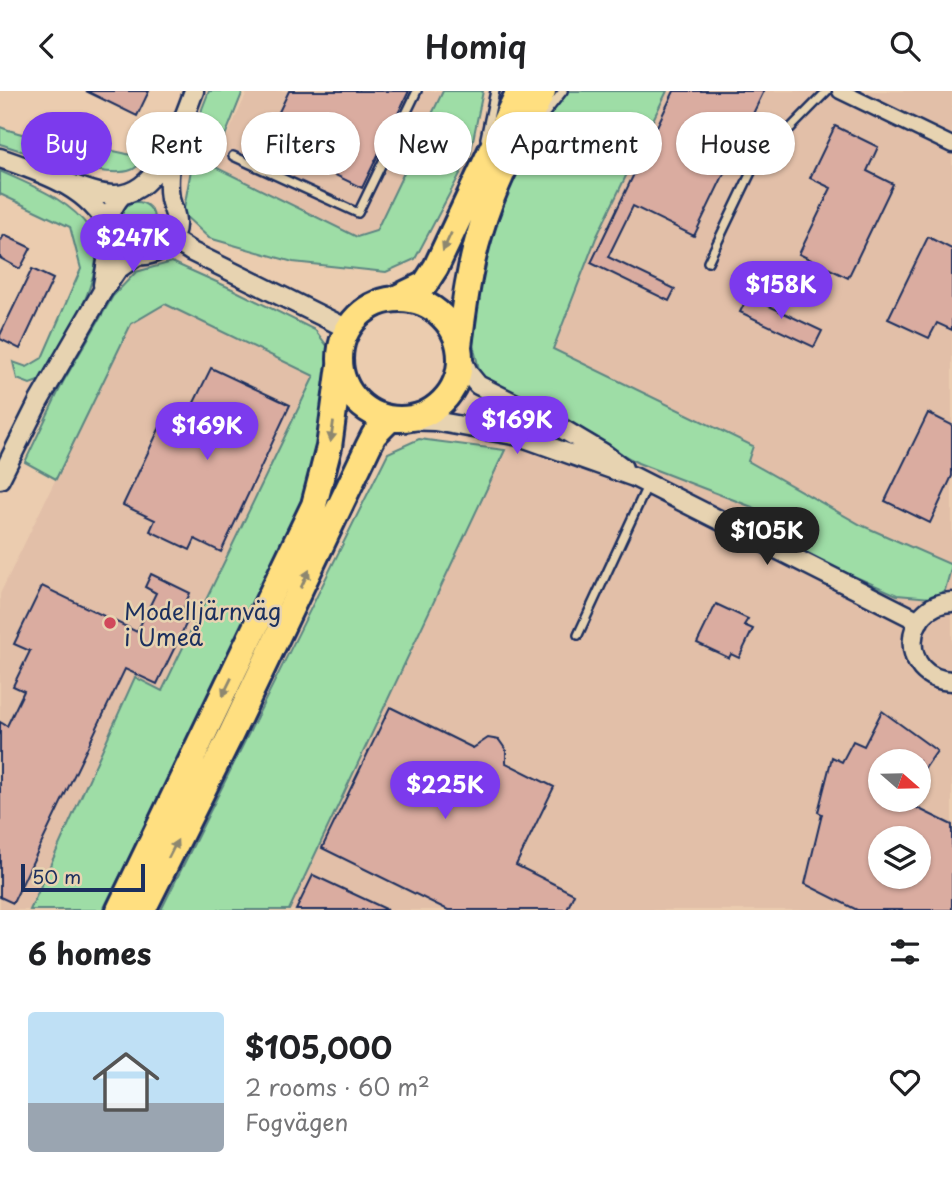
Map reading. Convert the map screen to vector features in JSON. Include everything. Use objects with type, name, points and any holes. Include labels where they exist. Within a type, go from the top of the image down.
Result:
[{"type":"highway","points":[[340,365],[346,386],[369,411],[396,419],[424,415],[443,401],[457,378],[486,184],[519,91]]},
{"type":"highway","points":[[119,910],[314,505],[330,447],[341,346],[348,329],[363,312],[425,284],[542,91]]},
{"type":"highway","points":[[394,299],[420,302],[436,311],[453,330],[460,351]]},
{"type":"highway","points":[[143,910],[230,736],[374,435],[396,419]]},
{"type":"street","points":[[186,112],[194,91]]},
{"type":"street","points":[[840,91],[952,145]]},
{"type":"street","points":[[0,158],[103,193],[148,188],[158,191],[171,202]]},
{"type":"street","points":[[102,292],[111,234],[109,218],[113,205],[154,175]]},
{"type":"street","points":[[57,179],[89,201],[126,251],[138,255],[155,254],[165,248],[177,227],[168,183],[169,175]]},
{"type":"street","points":[[172,239],[192,252],[348,329]]},
{"type":"street","points":[[0,479],[39,401],[102,292],[117,270],[138,255]]},
{"type":"street","points":[[460,351],[469,374],[478,385],[544,418],[603,453],[641,480]]},
{"type":"street","points":[[396,419],[434,421],[519,436],[641,480],[919,621]]},
{"type":"street","points":[[951,601],[929,608],[919,621],[911,641],[916,660],[922,669],[933,677],[952,681]]},
{"type":"lane","points":[[233,156],[358,213],[417,91]]},
{"type":"lane","points":[[486,184],[495,91]]},
{"type":"lane","points":[[486,184],[563,91]]},
{"type":"lane","points":[[708,262],[755,164],[827,91]]},
{"type":"lane","points":[[578,635],[641,480]]},
{"type":"shaded area","points":[[248,91],[443,91],[433,112],[374,112],[374,175],[403,175],[376,231],[357,237],[227,173],[227,136]]},
{"type":"shaded area","points":[[667,91],[952,91],[952,910],[289,910],[553,349],[596,238],[626,175],[662,175],[662,112],[657,112]]},
{"type":"shaded area","points":[[165,303],[314,375],[162,691],[135,678],[30,910],[0,910],[0,594],[131,324]]},
{"type":"green space","points":[[209,91],[243,91],[227,131],[227,112],[201,112]]},
{"type":"green space","points":[[443,91],[483,91],[472,145],[472,112],[433,112]]},
{"type":"green space","points":[[553,91],[667,91],[657,112],[543,112]]},
{"type":"green space","points":[[0,127],[21,134],[21,151],[0,144]]},
{"type":"green space","points":[[112,151],[126,154],[126,170],[112,172]]},
{"type":"green space","points":[[0,171],[49,194],[72,209],[90,229],[96,244],[96,262],[91,282],[75,323],[48,374],[30,384],[17,379],[13,362],[27,367],[42,358],[81,269],[70,227],[0,194]]},
{"type":"green space","points":[[227,173],[357,237],[376,231],[403,175],[459,175],[415,259],[386,272],[293,262],[209,238],[183,214],[190,175]]},
{"type":"green space","points":[[512,175],[626,175],[596,238],[553,349],[753,446],[748,461],[861,525],[952,565],[945,590],[931,598],[897,595],[801,553],[800,542],[752,507],[638,463],[481,377],[473,345],[483,263]]},
{"type":"green space","points":[[137,202],[149,207],[154,219],[149,231],[137,236],[125,231],[120,219],[125,207]]},
{"type":"green space","points":[[172,262],[315,330],[328,347],[326,405],[315,466],[286,540],[103,910],[30,910],[135,677],[162,691],[314,376],[165,304],[131,324],[56,479],[25,462],[63,382],[113,296],[136,272]]},
{"type":"green space","points":[[419,439],[505,450],[289,910],[161,910],[388,453]]},
{"type":"building","points":[[86,91],[149,91],[139,112],[129,112]]},
{"type":"building","points":[[289,91],[409,91],[399,112],[374,112],[374,163],[362,188],[335,175],[360,175],[360,112],[279,112]]},
{"type":"building","points":[[674,91],[764,91],[754,112],[676,112],[676,175],[723,175],[694,236],[633,206],[608,257],[675,289],[669,301],[591,263],[633,175],[662,175],[662,116]]},
{"type":"building","points":[[835,126],[878,147],[867,171],[893,184],[848,278],[799,254],[831,188],[810,178]]},
{"type":"building","points":[[4,235],[31,248],[20,269],[0,258],[0,242]]},
{"type":"building","points":[[928,237],[952,249],[952,330],[937,323],[929,338],[888,319]]},
{"type":"building","points":[[32,269],[53,279],[20,349],[0,339],[0,335]]},
{"type":"building","points":[[748,296],[822,331],[814,347],[740,312]]},
{"type":"building","points":[[211,368],[290,405],[221,552],[195,539],[190,550],[150,531],[155,520],[123,505],[169,408],[187,417]]},
{"type":"building","points":[[928,413],[952,425],[952,476],[930,523],[885,501]]},
{"type":"building","points":[[151,574],[190,593],[181,614],[189,618],[157,684],[125,669],[13,903],[0,897],[0,722],[7,726],[24,691],[13,686],[30,651],[14,644],[42,586],[137,632],[156,593],[145,587]]},
{"type":"building","points":[[716,604],[748,619],[744,625],[753,629],[739,658],[731,654],[729,658],[697,643]]},
{"type":"building","points":[[390,707],[473,748],[488,738],[499,740],[506,750],[506,763],[554,787],[516,865],[574,894],[567,910],[448,910],[322,848]]},
{"type":"building","points":[[882,711],[937,751],[931,760],[931,749],[868,749],[868,812],[925,812],[952,825],[952,910],[857,910],[805,884],[822,814],[818,812],[832,757],[842,762],[853,741],[864,746]]},
{"type":"building","points":[[313,875],[388,910],[296,910]]},
{"type":"place","name":"Modelljärnväg i Umeå","points":[[110,623]]}]
